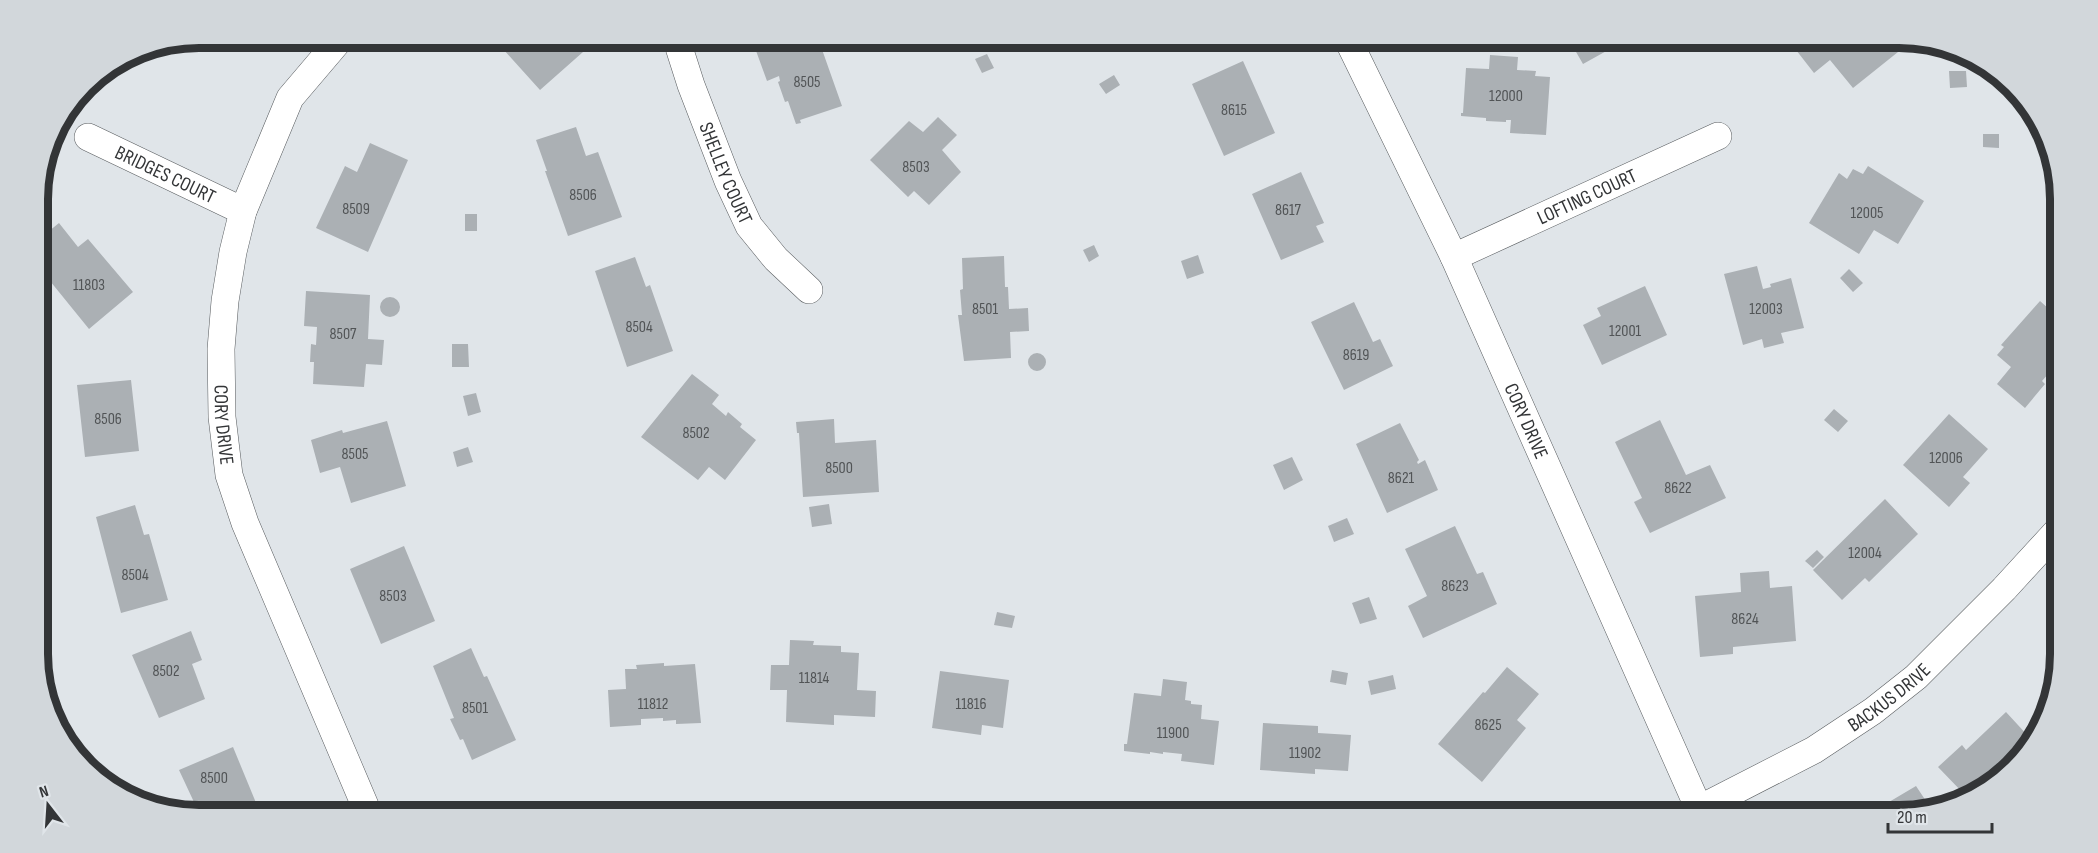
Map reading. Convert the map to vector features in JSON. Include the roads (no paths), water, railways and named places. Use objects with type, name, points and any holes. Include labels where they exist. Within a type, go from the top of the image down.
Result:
[{"type":"street","name":"CORY DRIVE","points":[[332,48],[290,98],[243,212],[233,252],[225,301],[221,349],[222,417],[229,475],[245,524],[365,805]]},
{"type":"street","name":"SHELLEY COURT","points":[[679,48],[728,181],[749,225],[776,259],[809,290]]},
{"type":"street","name":"CORY DRIVE","points":[[1352,48],[1454,257],[1688,805]]},
{"type":"street","name":"LOFTING COURT","points":[[1454,257],[1718,136]]},
{"type":"street","name":"BRIDGES COURT","points":[[88,137],[243,212]]},
{"type":"street","name":"BACKUS DRIVE","points":[[1705,805],[1814,750],[1881,704],[1940,653],[2050,539]]}]
